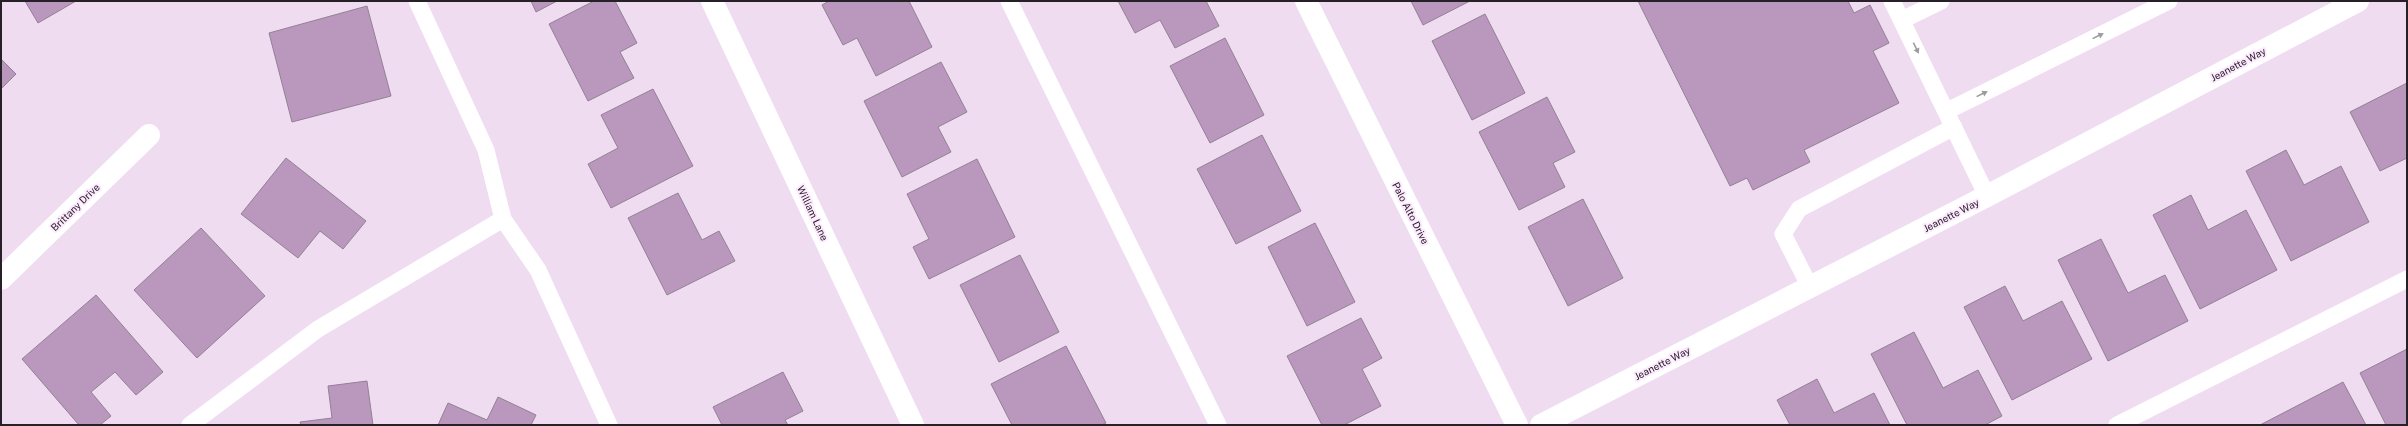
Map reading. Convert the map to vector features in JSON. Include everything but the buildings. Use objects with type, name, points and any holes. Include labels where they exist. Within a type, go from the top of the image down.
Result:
[{"type":"street","name":"William Lane","points":[[712,1],[913,425]]},
{"type":"street","name":"Palo Alto Drive","points":[[1306,1],[1517,425]]},
{"type":"street","name":"Jeanette Way","points":[[1542,425],[1987,196],[2358,1]]},
{"type":"street","name":"Brittany Drive","points":[[1,279],[149,135]]},
{"type":"lane","points":[[417,1],[486,150],[504,220],[538,270],[609,425]]},
{"type":"lane","points":[[1009,1],[1218,425]]},
{"type":"lane","points":[[1892,1],[1947,111],[1987,196]]},
{"type":"lane","points":[[1902,20],[1941,1]]},
{"type":"lane","points":[[1947,111],[2169,1]]},
{"type":"lane","points":[[1810,287],[1783,234],[1799,209],[1954,127]]},
{"type":"lane","points":[[190,425],[318,329],[504,220]]},
{"type":"lane","points":[[2117,425],[2407,279]]}]
